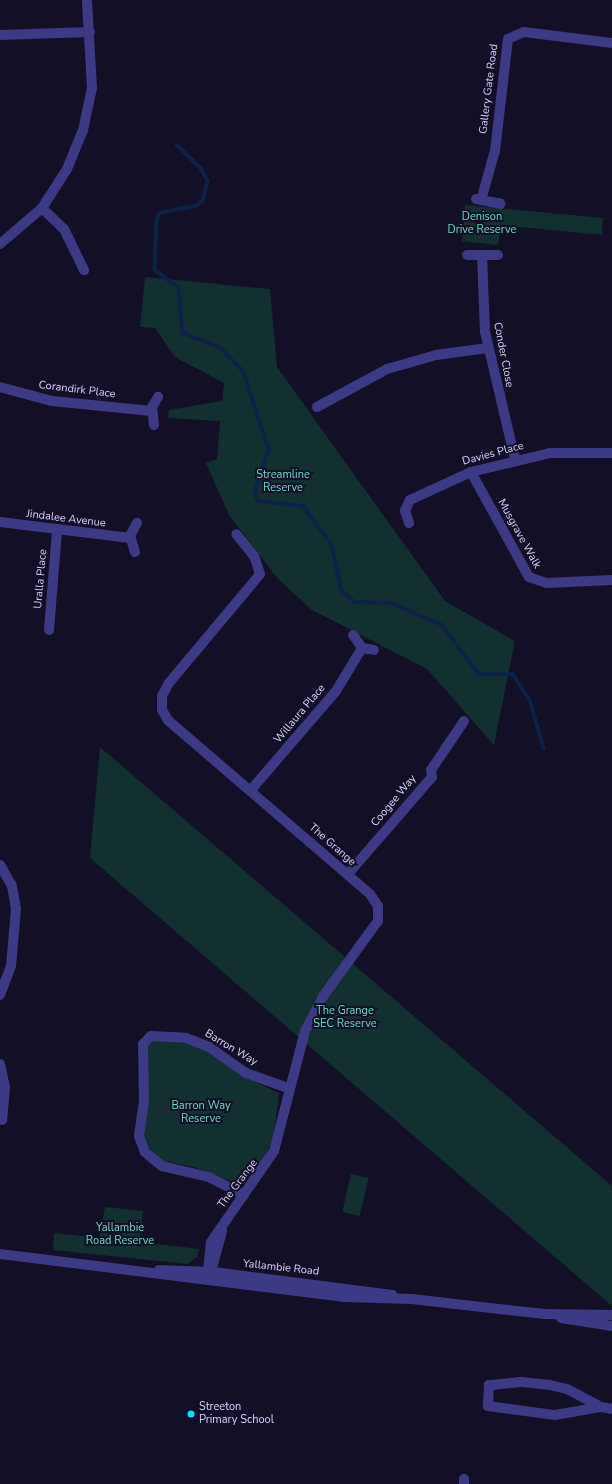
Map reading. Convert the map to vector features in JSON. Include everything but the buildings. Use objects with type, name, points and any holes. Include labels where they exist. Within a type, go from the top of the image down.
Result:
[{"type":"street","points":[[0,244],[42,208],[67,169],[83,130],[92,88],[87,0]]},
{"type":"street","points":[[0,35],[90,32]]},
{"type":"street","name":"Gallery Gate Road","points":[[501,204],[479,199],[495,151],[508,39],[524,32],[612,43]]},
{"type":"street","points":[[42,208],[64,229],[84,270]]},
{"type":"street","points":[[467,255],[498,255]]},
{"type":"street","name":"Conder Close","points":[[482,255],[488,348],[515,459]]},
{"type":"street","points":[[317,407],[387,369],[436,355],[488,348]]},
{"type":"street","name":"Corandirk Place","points":[[0,388],[52,401],[152,411]]},
{"type":"street","points":[[154,425],[152,411],[158,397]]},
{"type":"street","name":"Davies Place","points":[[409,523],[405,511],[410,500],[471,472],[515,459],[572,452],[612,453]]},
{"type":"street","name":"Musgrave Walk","points":[[471,472],[529,577],[546,583],[612,580]]},
{"type":"street","name":"Jindalee Avenue","points":[[0,522],[57,531],[130,538]]},
{"type":"street","points":[[134,552],[130,538],[137,523]]},
{"type":"street","name":"Uralla Place","points":[[49,630],[57,531]]},
{"type":"street","name":"The Grange","points":[[209,1275],[211,1242],[274,1151],[288,1088],[314,1013],[378,921],[374,900],[348,874],[168,720],[162,704],[169,683],[260,574],[254,556],[236,534]]},
{"type":"street","points":[[353,635],[362,648],[374,650]]},
{"type":"street","name":"Willaura Place","points":[[250,790],[336,691],[362,648]]},
{"type":"street","name":"Coogee Way","points":[[348,874],[432,777],[431,770],[464,721]]},
{"type":"street","points":[[0,865],[12,886],[16,909],[11,966],[0,995]]},
{"type":"street","name":"Barron Way","points":[[244,1195],[209,1177],[162,1166],[145,1152],[139,1136],[144,1102],[143,1044],[151,1036],[186,1038],[209,1047],[246,1072],[288,1088]]},
{"type":"street","points":[[0,1064],[5,1087],[2,1120]]},
{"type":"street","name":"Yallambie Road","points":[[0,1254],[145,1270],[209,1275],[353,1298],[412,1299],[544,1314],[612,1326]]},
{"type":"street","name":"Yallambie Road","points":[[544,1314],[612,1315]]},
{"type":"street","points":[[601,1407],[581,1395],[550,1385],[520,1382],[488,1385],[488,1406],[555,1415],[601,1407],[612,1409]]},
{"type":"green space","name":"Denison Drive Reserve","points":[[465,205],[603,218],[602,235],[501,225],[498,245],[462,241]]},
{"type":"green space","name":"Streamline Reserve","points":[[145,277],[270,289],[277,367],[445,601],[515,641],[494,745],[427,669],[312,610],[278,579],[229,515],[206,463],[217,459],[220,421],[168,418],[169,410],[222,401],[224,383],[175,357],[155,328],[140,327]]},
{"type":"green space","name":"The Grange SEC Reserve","points":[[100,747],[612,1186],[612,1306],[90,858]]},
{"type":"green space","name":"Barron Way Reserve","points":[[178,1040],[202,1048],[244,1077],[279,1093],[274,1136],[261,1165],[247,1183],[239,1184],[194,1167],[163,1161],[149,1149],[143,1137],[146,1049],[151,1041]]},
{"type":"green space","points":[[351,1174],[369,1178],[360,1216],[342,1212]]},
{"type":"green space","name":"Yallambie Road Reserve","points":[[105,1207],[143,1211],[139,1242],[199,1249],[197,1257],[187,1264],[53,1250],[54,1233],[99,1238]]},
{"type":"waterway","points":[[177,145],[201,168],[208,181],[203,201],[197,206],[160,213],[157,221],[155,270],[179,288],[183,333],[221,348],[244,372],[269,450],[255,492],[258,501],[303,506],[332,545],[342,591],[355,602],[392,603],[442,625],[479,674],[513,674],[530,700],[544,748]]},
{"type":"place","name":"Streeton Primary School","points":[[191,1414]]}]
